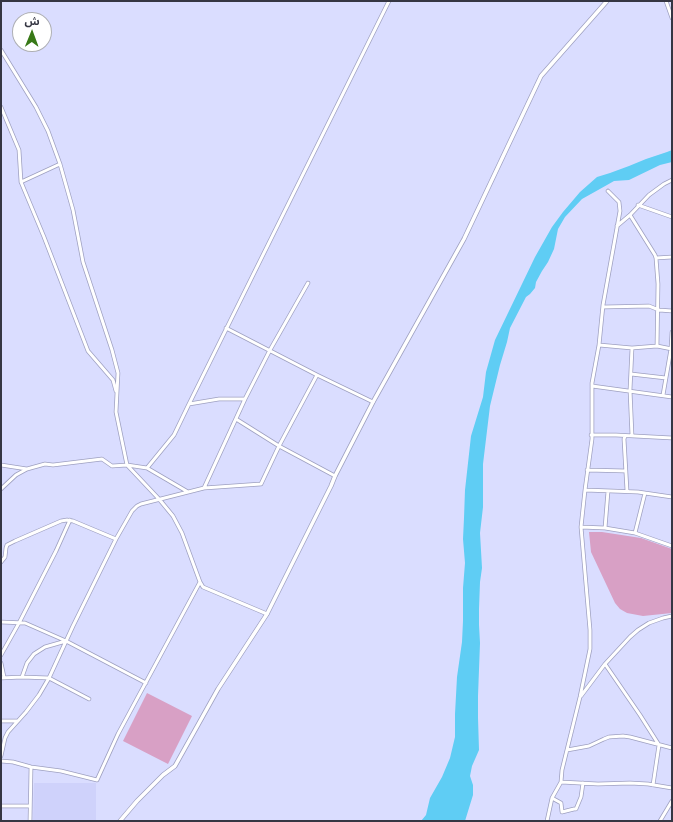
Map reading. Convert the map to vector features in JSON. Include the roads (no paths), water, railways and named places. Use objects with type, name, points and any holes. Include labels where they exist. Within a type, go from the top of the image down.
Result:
[{"type":"street","points":[[147,468],[174,435],[188,404],[389,1]]},
{"type":"street","points":[[120,821],[137,801],[163,775],[175,766],[218,688],[267,614],[373,402],[464,239],[541,76],[607,1]]},
{"type":"street","points":[[666,1],[672,18]]},
{"type":"street","points":[[1,50],[36,107],[48,131],[60,164],[73,210],[83,262],[118,373],[116,412],[127,465],[173,516],[182,533],[203,587],[267,614]]},
{"type":"street","points":[[1,108],[19,150],[21,182],[44,236],[88,351],[113,380],[117,396]]},
{"type":"street","points":[[21,182],[60,164]]},
{"type":"street","points":[[617,226],[630,215],[648,195],[672,180]]},
{"type":"street","points":[[547,821],[552,798],[562,782],[562,770],[580,697],[590,648],[590,630],[581,527],[592,439],[592,386],[599,345],[603,307],[620,211],[619,202],[608,191]]},
{"type":"street","points":[[638,205],[672,217]]},
{"type":"street","points":[[630,215],[656,258],[658,284],[657,346]]},
{"type":"street","points":[[656,258],[672,257]]},
{"type":"street","points":[[204,488],[245,399],[270,350],[308,283]]},
{"type":"street","points":[[603,307],[649,306],[657,309],[672,311]]},
{"type":"street","points":[[226,328],[373,402]]},
{"type":"street","points":[[663,395],[671,349],[672,332]]},
{"type":"street","points":[[599,345],[632,348],[657,346],[671,349]]},
{"type":"street","points":[[632,348],[630,390],[632,436]]},
{"type":"street","points":[[631,374],[666,378]]},
{"type":"street","points":[[1,756],[5,738],[10,729],[39,695],[49,678],[116,539],[132,511],[137,506],[204,488],[261,484],[279,446],[317,375]]},
{"type":"street","points":[[592,386],[630,390],[672,397]]},
{"type":"street","points":[[188,404],[219,399],[245,399]]},
{"type":"street","points":[[236,419],[279,446],[335,476]]},
{"type":"street","points":[[591,435],[659,436],[672,438]]},
{"type":"street","points":[[624,436],[627,491]]},
{"type":"street","points":[[1,489],[16,474],[45,464],[53,465],[102,459],[112,466],[127,465],[147,468],[188,492]]},
{"type":"street","points":[[1,465],[28,470]]},
{"type":"street","points":[[588,470],[626,471]]},
{"type":"street","points":[[585,490],[627,491],[672,497]]},
{"type":"street","points":[[605,528],[608,491]]},
{"type":"street","points":[[635,533],[645,493]]},
{"type":"street","points":[[1,562],[5,555],[6,548],[10,544],[61,521],[70,520],[80,523],[116,539]]},
{"type":"street","points":[[1,653],[19,623],[70,520]]},
{"type":"street","points":[[581,527],[605,528],[635,533],[672,546]]},
{"type":"street","points":[[1,761],[60,771],[97,780],[118,734],[200,582]]},
{"type":"street","points":[[580,697],[623,643],[649,623],[672,616]]},
{"type":"street","points":[[1,622],[25,623],[66,641],[146,683]]},
{"type":"street","points":[[22,677],[27,663],[34,654],[45,647],[66,641]]},
{"type":"street","points":[[1,663],[3,678],[49,678],[89,699]]},
{"type":"street","points":[[605,664],[659,745],[653,785]]},
{"type":"street","points":[[1,721],[18,721]]},
{"type":"street","points":[[567,750],[590,746],[609,737],[623,736],[672,748]]},
{"type":"street","points":[[30,821],[31,767]]},
{"type":"street","points":[[562,782],[630,783],[672,788]]},
{"type":"street","points":[[552,798],[561,803],[562,812],[574,810],[576,809],[581,797],[583,783]]},
{"type":"street","points":[[660,821],[672,801]]},
{"type":"street","points":[[1,806],[30,806]]}]
